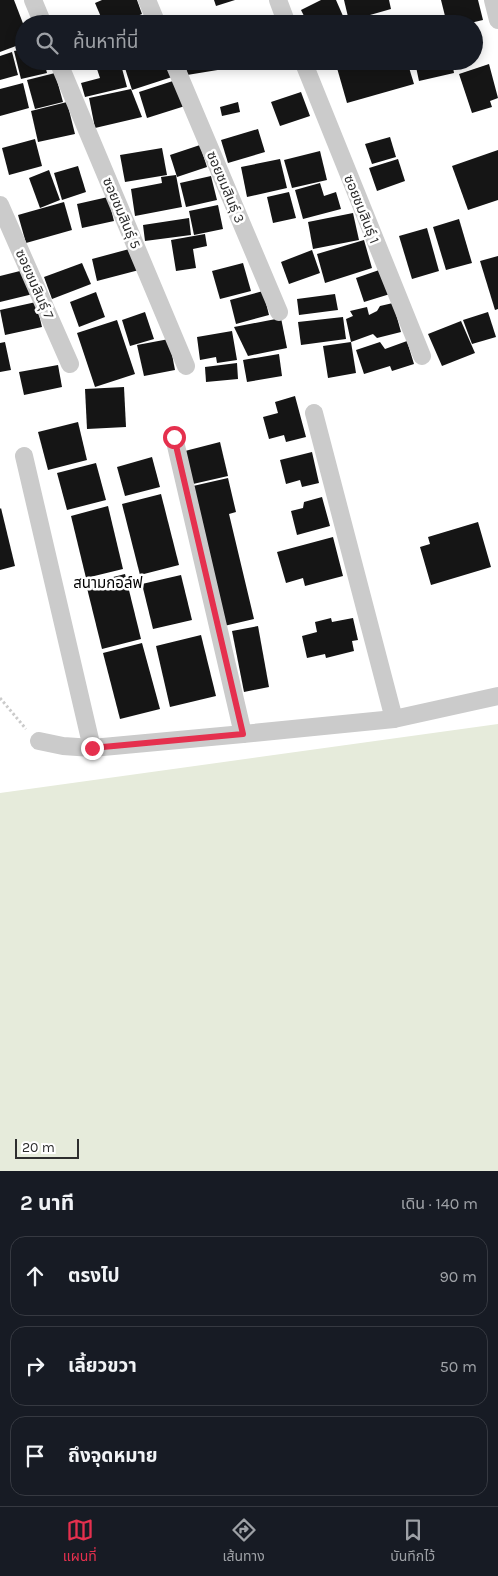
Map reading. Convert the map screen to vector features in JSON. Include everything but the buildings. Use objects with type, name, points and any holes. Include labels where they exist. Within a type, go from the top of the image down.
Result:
[{"type":"street","points":[[33,0],[39,15]]},
{"type":"street","points":[[147,0],[153,15]]},
{"type":"street","points":[[278,0],[284,15]]},
{"type":"street","points":[[493,0],[498,20]]},
{"type":"street","name":"ซอยชมสินธุ์ 5","points":[[62,70],[186,366]]},
{"type":"street","name":"ซอยชมสินธุ์ 3","points":[[176,70],[279,312]]},
{"type":"street","name":"ซอยชมสินธุ์ 1","points":[[306,70],[422,356]]},
{"type":"street","name":"ซอยชมสินธุ์ 7","points":[[0,205],[70,364]]},
{"type":"street","points":[[314,412],[394,719]]},
{"type":"street","points":[[174,437],[243,734]]},
{"type":"street","points":[[24,456],[92,748]]},
{"type":"street","points":[[39,741],[63,746],[92,748],[243,734],[394,719],[498,696]]},
{"type":"path","points":[[0,698],[17,720],[39,741]]},
{"type":"green space","points":[[498,724],[498,1171],[0,1171],[0,793]]},
{"type":"district","name":"สนามกอล์ฟ","points":[[108,583]]},
{"type":"route","points":[[92,748],[243,734],[174,437]]}]
